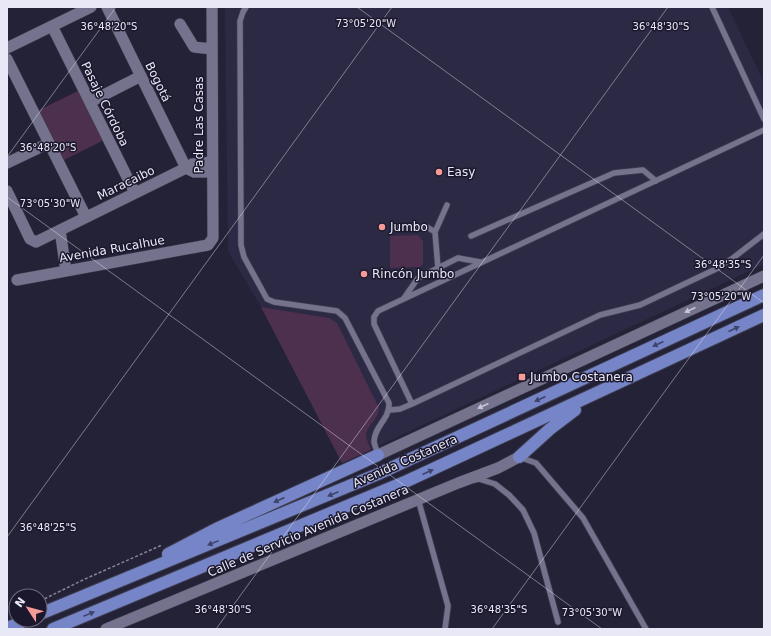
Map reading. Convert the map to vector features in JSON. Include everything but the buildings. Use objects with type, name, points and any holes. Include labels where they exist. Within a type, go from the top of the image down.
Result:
[{"type":"main road","name":"Avenida Costanera","points":[[48,611],[385,471],[764,295]]},
{"type":"main road","name":"Avenida Costanera","points":[[53,629],[363,500],[597,394],[764,315]]},
{"type":"main road","points":[[519,457],[564,418],[597,394]]},
{"type":"main road","points":[[121,581],[210,532],[378,454]]},
{"type":"street","points":[[7,48],[91,7]]},
{"type":"street","name":"Bogotá","points":[[107,7],[186,168]]},
{"type":"street","name":"Padre Las Casas","points":[[211,242],[213,238],[212,7]]},
{"type":"street","points":[[180,24],[194,47],[212,49]]},
{"type":"street","name":"Pasaje Córdoba","points":[[52,26],[135,193]]},
{"type":"street","points":[[7,59],[86,218]]},
{"type":"street","points":[[90,102],[141,76]]},
{"type":"street","points":[[7,163],[49,143]]},
{"type":"street","points":[[186,168],[194,172],[212,167]]},
{"type":"street","name":"Maracaibo","points":[[7,191],[30,239],[34,242],[186,168]]},
{"type":"street","points":[[60,230],[66,271]]},
{"type":"street","name":"Avenida Rucalhue","points":[[17,280],[208,245],[211,242]]},
{"type":"street","points":[[378,454],[764,276]]},
{"type":"street","name":"Calle de Servicio Avenida Costanera","points":[[110,628],[458,483],[498,468],[519,457]]},
{"type":"lane","points":[[246,7],[240,21],[241,245],[244,257],[267,299],[274,302],[337,311],[345,318],[389,403],[390,410],[375,436],[374,443],[378,454]]},
{"type":"lane","points":[[712,7],[764,119]]},
{"type":"lane","points":[[412,404],[374,324],[374,317],[378,311],[764,130]]},
{"type":"lane","points":[[471,236],[614,173],[643,170],[656,181]]},
{"type":"lane","points":[[438,268],[436,232],[447,206]]},
{"type":"lane","points":[[398,227],[427,227],[436,232]]},
{"type":"lane","points":[[390,410],[400,409],[412,404],[600,315],[640,305],[716,269],[764,234]]},
{"type":"lane","points":[[404,298],[418,278],[458,258],[480,262]]},
{"type":"lane","points":[[519,457],[536,463],[583,518],[646,629]]},
{"type":"lane","points":[[458,483],[479,479],[495,484],[509,495],[523,510],[534,533],[558,622]]},
{"type":"lane","points":[[418,500],[448,606],[445,629]]},
{"type":"shaded area","points":[[225,7],[728,7],[764,83],[764,264],[342,463],[261,307],[228,251]]},
{"type":"shaded area","points":[[80,90],[104,140],[62,161],[37,111]]},
{"type":"shaded area","points":[[418,235],[423,241],[423,264],[420,267],[390,268],[390,236]]},
{"type":"shaded area","points":[[261,307],[329,318],[337,323],[379,408],[379,412],[366,434],[371,450],[342,463]]},
{"type":"place","name":"Easy","points":[[439,172]]},
{"type":"place","name":"Jumbo","points":[[382,227]]},
{"type":"place","name":"Rincón Jumbo","points":[[364,274]]},
{"type":"place","name":"Jumbo Costanera","points":[[522,377]]}]
